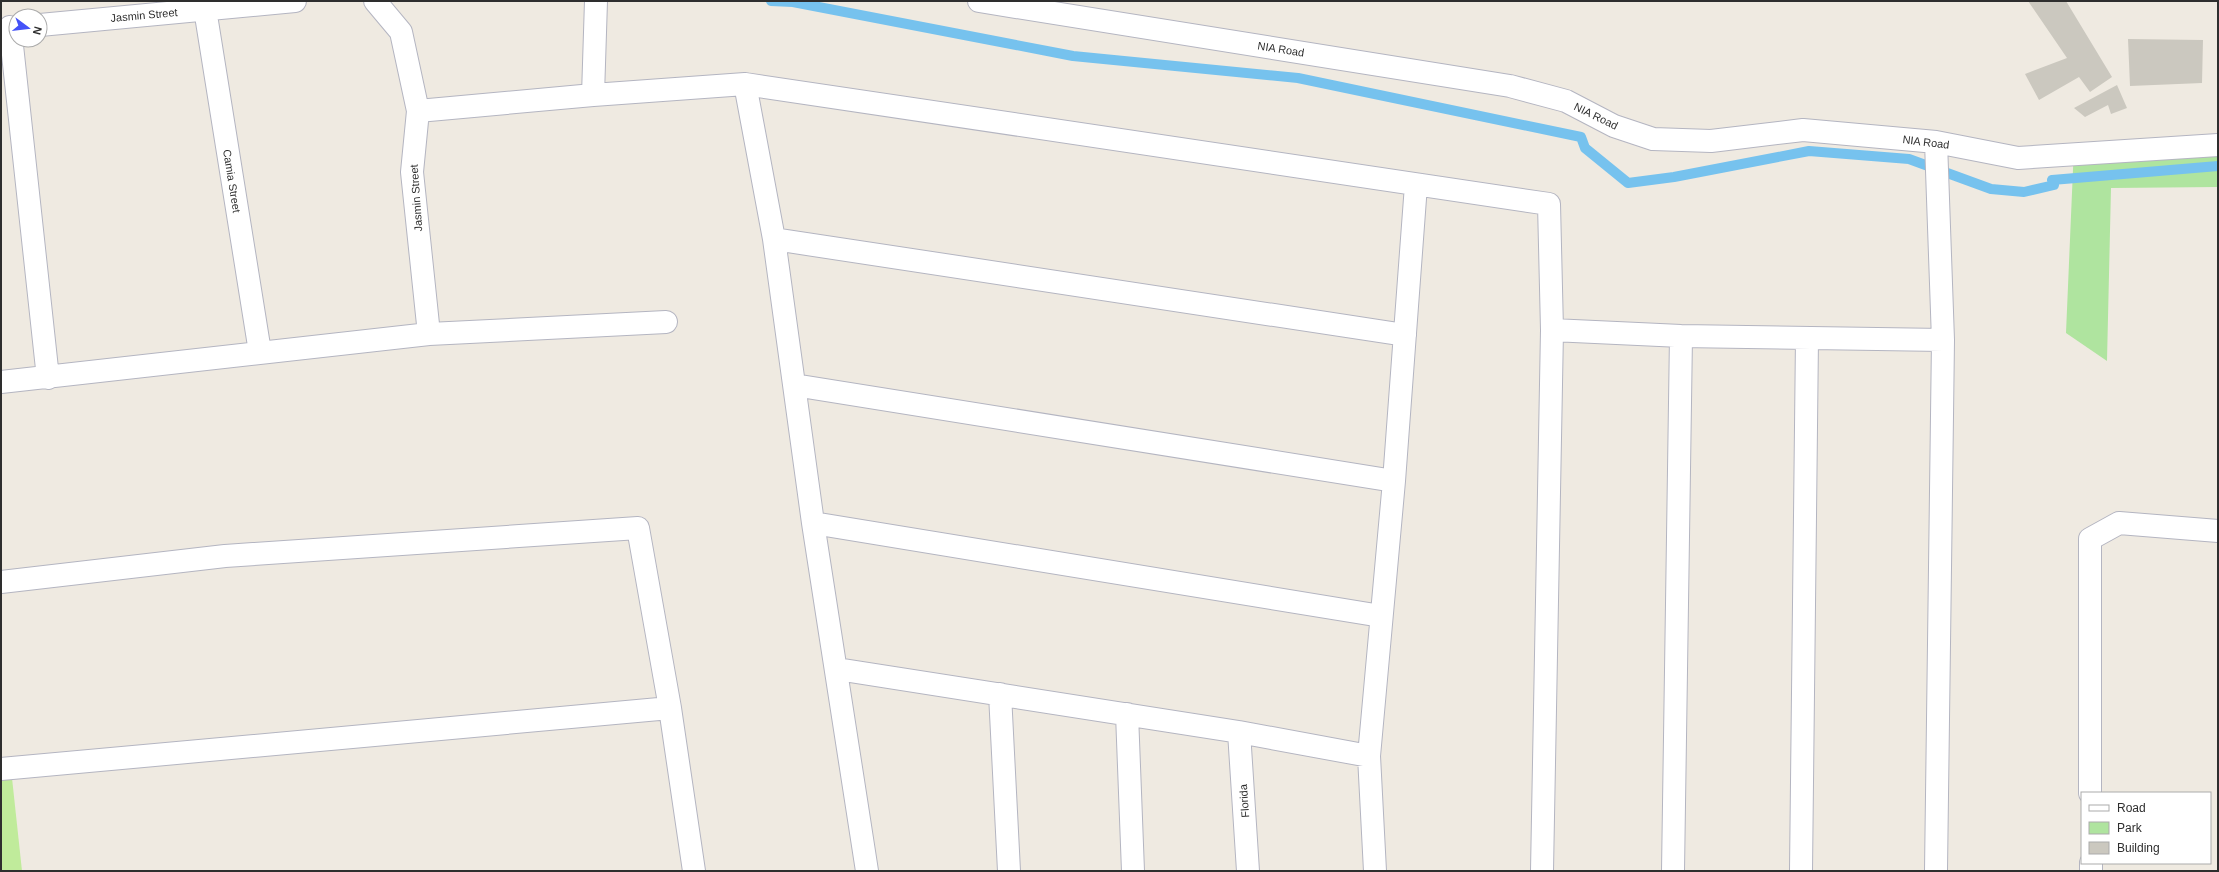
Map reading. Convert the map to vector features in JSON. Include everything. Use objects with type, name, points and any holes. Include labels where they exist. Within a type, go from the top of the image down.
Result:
[{"type":"street","name":"Jasmin Street","points":[[48,22],[112,9],[205,9],[295,1]]},
{"type":"street","name":"Jasmin Street","points":[[375,1],[401,32],[418,111],[412,172],[430,334]]},
{"type":"street","points":[[594,95],[596,1]]},
{"type":"street","name":"NIA Road","points":[[979,1],[1510,86],[1566,101],[1614,126],[1653,139],[1711,141],[1803,130],[1936,157],[2018,158],[2218,145]]},
{"type":"street","name":"Camia Street","points":[[205,9],[260,352]]},
{"type":"street","points":[[11,48],[48,378]]},
{"type":"street","points":[[418,111],[594,95],[745,84],[1549,204],[1552,330],[1542,871]]},
{"type":"street","points":[[745,84],[774,239],[813,523],[837,669],[867,871]]},
{"type":"street","points":[[1936,157],[1943,340],[1936,871]]},
{"type":"street","points":[[1375,871],[1369,756],[1394,481],[1416,185]]},
{"type":"street","points":[[774,239],[1405,335]]},
{"type":"street","points":[[1,382],[48,378],[260,352],[430,334],[666,322]]},
{"type":"street","points":[[1552,330],[1681,336],[1943,340]]},
{"type":"street","points":[[1673,871],[1681,336]]},
{"type":"street","points":[[1801,871],[1807,338]]},
{"type":"street","points":[[794,385],[1394,481]]},
{"type":"street","points":[[2090,792],[2090,539],[2119,522],[2218,531]]},
{"type":"street","points":[[813,523],[1381,616]]},
{"type":"street","points":[[1,582],[225,556],[638,528],[670,708],[694,871]]},
{"type":"street","points":[[837,669],[1239,732],[1369,756]]},
{"type":"street","points":[[1000,694],[1009,871]]},
{"type":"street","points":[[1,768],[670,708]]},
{"type":"street","points":[[1128,714],[1133,871]]},
{"type":"street","name":"Florida","points":[[1239,732],[1248,871]]},
{"type":"green space","points":[[2218,136],[2218,187],[2111,188],[2107,361],[2066,333],[2074,146]]},
{"type":"green space","points":[[12,778],[22,871],[1,871],[1,779]]},
{"type":"building","points":[[2028,1],[2066,1],[2112,77],[2090,92],[2079,77],[2039,100],[2025,74],[2067,58]]},
{"type":"building","points":[[2128,39],[2203,40],[2202,83],[2130,86]]},
{"type":"building","points":[[2117,85],[2127,108],[2111,114],[2108,105],[2085,117],[2074,108]]},
{"type":"waterway","points":[[771,1],[793,2],[1073,56],[1298,78],[1581,137],[1585,148],[1628,183],[1674,177],[1809,151],[1909,159],[1991,189],[2024,192],[2054,185],[2052,180],[2218,166]]}]
